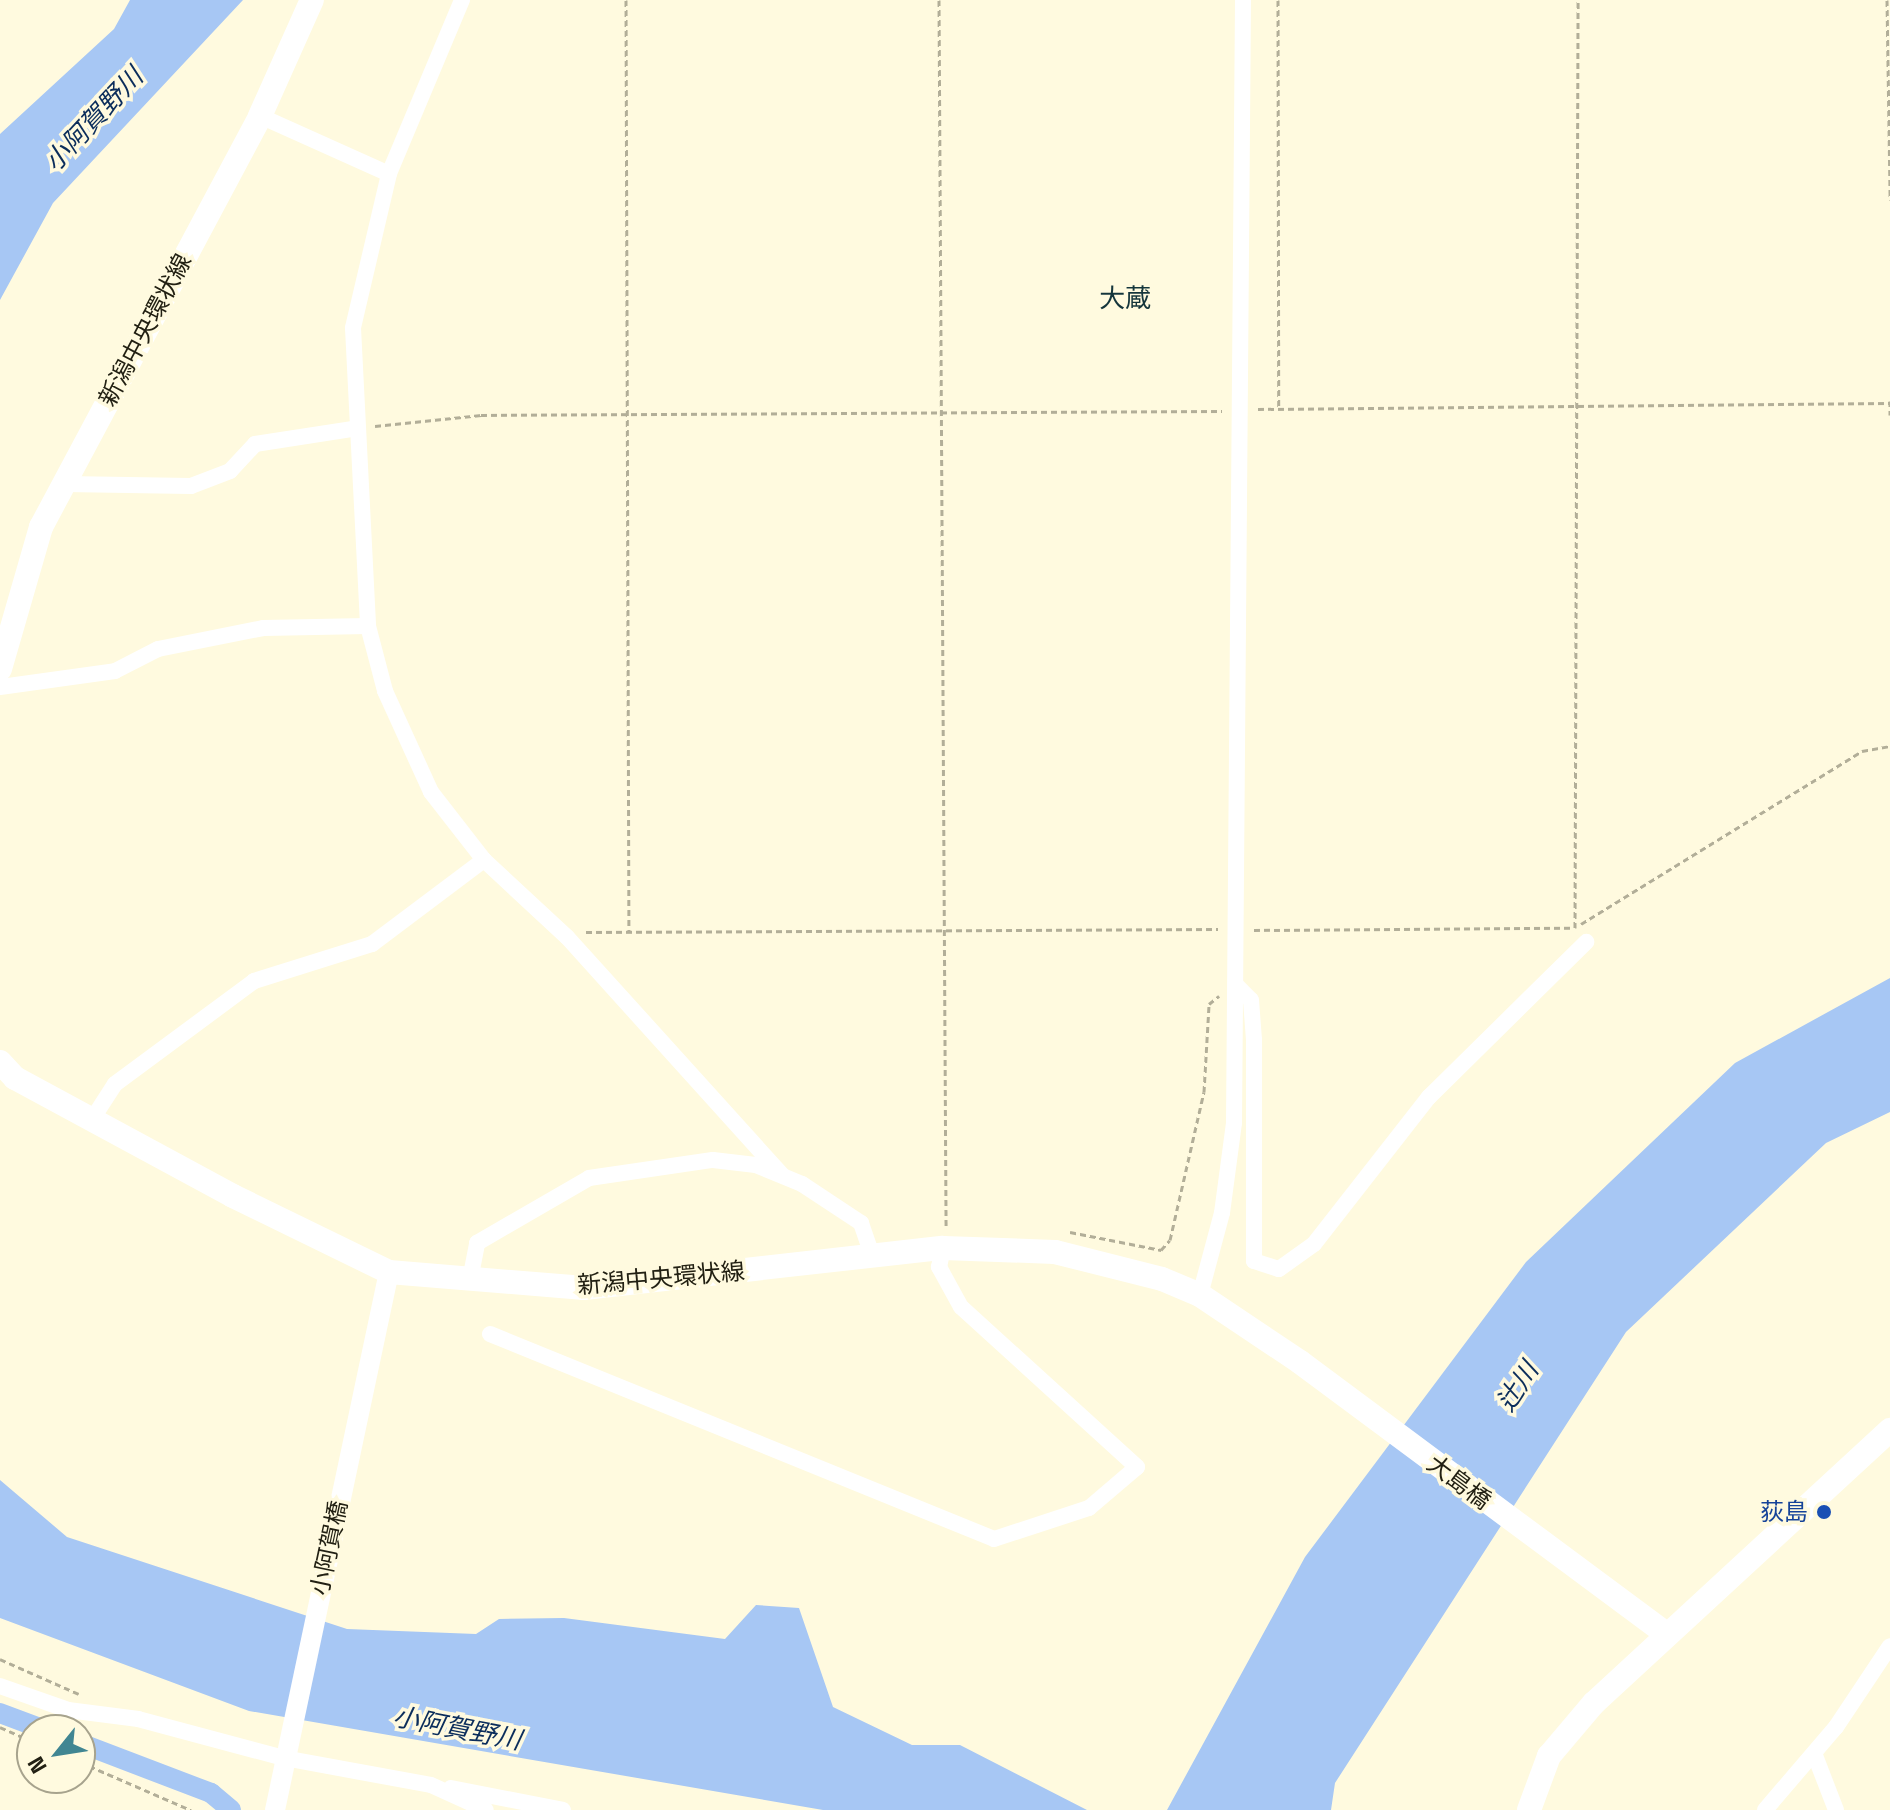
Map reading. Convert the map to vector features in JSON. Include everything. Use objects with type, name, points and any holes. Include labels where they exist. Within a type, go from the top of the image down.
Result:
[{"type":"main road","name":"新潟中央環状線","points":[[0,669],[23,577],[64,484],[260,116],[312,0]]},
{"type":"main road","name":"新潟中央環状線","points":[[0,1062],[15,1078],[389,1272],[584,1288],[873,1257],[945,1238],[1055,1252],[1112,1263],[1200,1295],[1300,1362]]},
{"type":"main road","name":"大島橋","points":[[1300,1362],[1617,1601],[1667,1635]]},
{"type":"main road","points":[[1529,1810],[1560,1740],[1667,1635],[1890,1430]]},
{"type":"street","points":[[462,0],[389,174],[353,328],[368,626],[385,691],[431,792],[484,860],[567,937],[782,1175],[861,1223],[873,1257]]},
{"type":"street","points":[[1200,1295],[1222,1213],[1234,1123],[1236,985],[1232,929],[1243,0]]},
{"type":"street","points":[[260,116],[389,174]]},
{"type":"street","points":[[64,484],[191,486],[230,471],[255,444],[358,428]]},
{"type":"street","points":[[0,687],[115,671],[158,649],[263,628],[368,626]]},
{"type":"street","points":[[93,1118],[115,1084],[254,981],[372,944],[484,860]]},
{"type":"street","points":[[1236,985],[1251,1000],[1254,1040],[1254,1261],[1279,1269],[1314,1244],[1429,1097],[1586,942]]},
{"type":"street","points":[[470,1280],[477,1243],[589,1178],[713,1160],[782,1175]]},
{"type":"street","points":[[490,1334],[994,1539],[1064,1521],[1137,1467],[961,1307],[939,1267],[945,1238]]},
{"type":"street","name":"小阿賀橋","points":[[275,1810],[389,1272]]},
{"type":"street","points":[[1765,1810],[1814,1753],[1890,1646]]},
{"type":"street","points":[[0,1686],[68,1710],[138,1719],[286,1755],[563,1810]]},
{"type":"street","points":[[1814,1753],[1836,1810]]},
{"type":"street","points":[[431,1785],[486,1810]]},
{"type":"path","points":[[626,0],[630,412],[629,931]]},
{"type":"path","points":[[939,0],[945,1238]]},
{"type":"path","points":[[1278,0],[1279,407]]},
{"type":"path","points":[[1575,928],[1578,0]]},
{"type":"path","points":[[1887,0],[1890,200]]},
{"type":"path","points":[[358,428],[630,412],[941,415],[1577,403],[1890,402],[1890,415]]},
{"type":"path","points":[[1256,930],[1575,928],[1849,759],[1890,746],[1890,740]]},
{"type":"path","points":[[567,937],[629,931],[1232,929]]},
{"type":"path","points":[[1066,1232],[1161,1250],[1170,1240],[1204,1092],[1209,1004],[1236,985]]},
{"type":"path","points":[[945,1238],[960,1228]]},
{"type":"path","points":[[0,1659],[83,1695]]},
{"type":"path","points":[[96,1769],[191,1810]]},
{"type":"water","name":"小阿賀野川","points":[[130,0],[243,0],[53,203],[0,300],[0,134],[114,29]]},
{"type":"water","name":"辻川","points":[[1890,978],[1890,1112],[1826,1143],[1626,1332],[1335,1783],[1331,1810],[1167,1810],[1305,1557],[1526,1262],[1735,1063]]},
{"type":"water","name":"小阿賀野川","points":[[0,1480],[67,1537],[347,1629],[476,1634],[499,1619],[564,1618],[725,1639],[756,1605],[799,1608],[833,1707],[912,1745],[960,1745],[1087,1810],[823,1810],[249,1711],[0,1618]]},
{"type":"waterway","points":[[0,1713],[16,1719]]},
{"type":"waterway","points":[[96,1749],[211,1793],[231,1810]]},
{"type":"place","name":"荻島","points":[[1824,1512]]},
{"type":"district","name":"大蔵","points":[[1125,299]]}]
